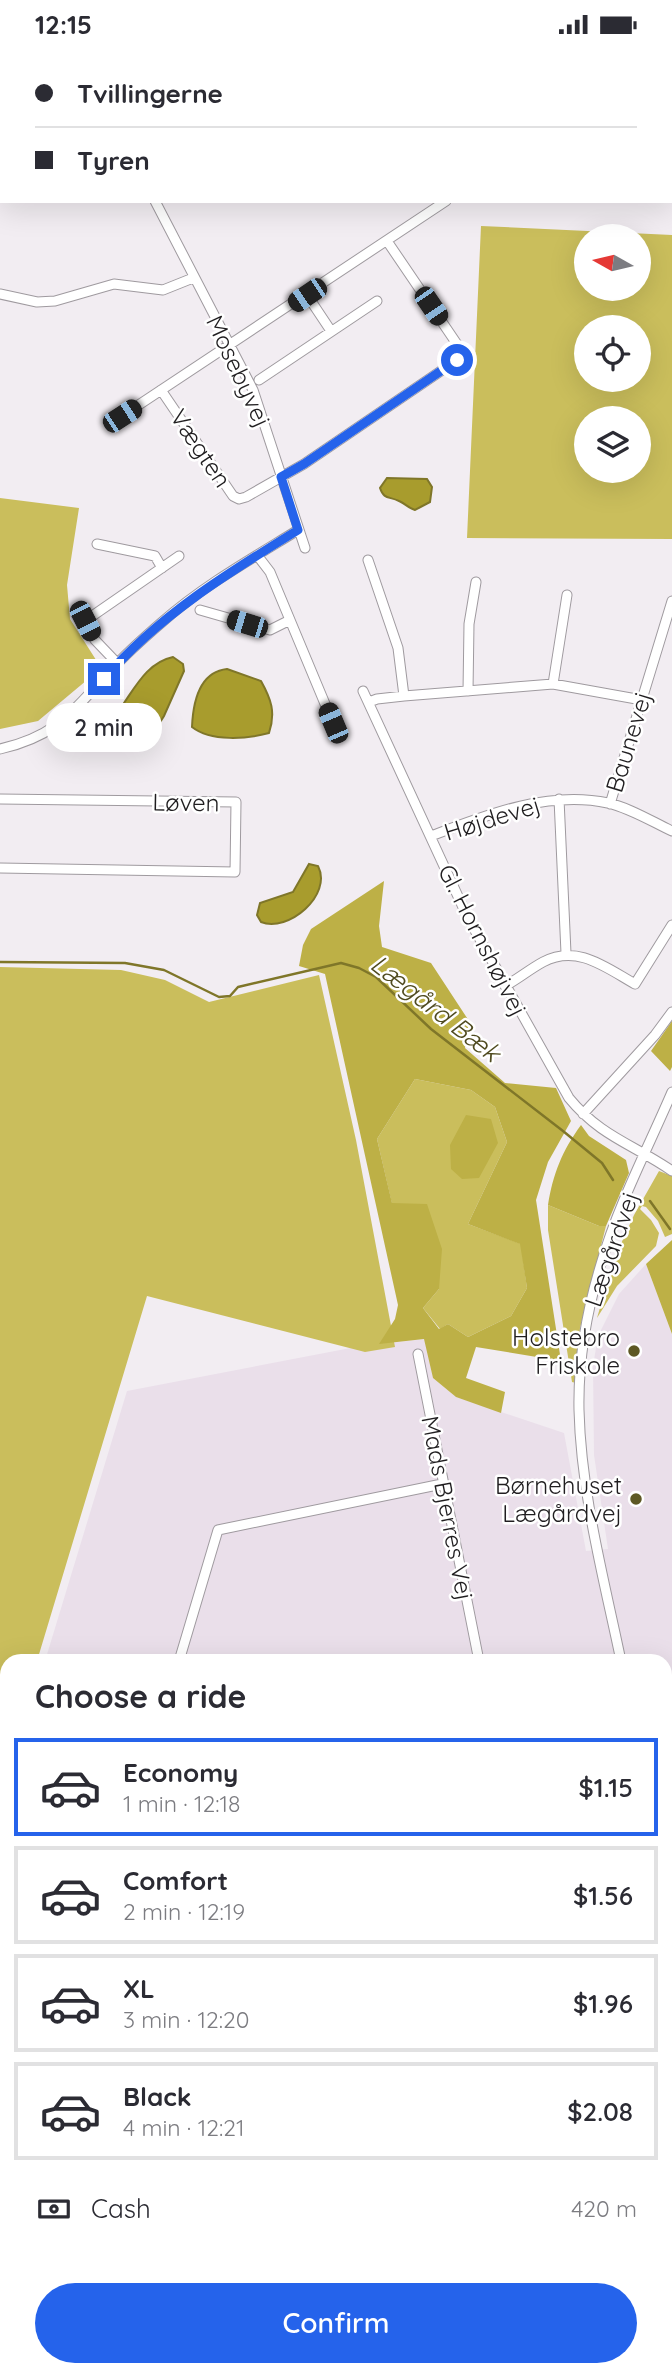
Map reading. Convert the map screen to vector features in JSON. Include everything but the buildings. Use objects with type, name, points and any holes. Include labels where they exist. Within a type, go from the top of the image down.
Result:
[{"type":"street","name":"Mosebyvej","points":[[156,203],[253,390],[305,548]]},
{"type":"street","name":"Vægten","points":[[122,416],[443,203]]},
{"type":"street","points":[[281,477],[446,368],[457,360],[460,354],[459,347],[387,241]]},
{"type":"street","points":[[0,293],[37,302],[54,301],[114,283],[163,291],[193,278]]},
{"type":"street","points":[[307,295],[331,331]]},
{"type":"street","points":[[259,380],[377,301]]},
{"type":"street","name":"Vægten","points":[[161,390],[233,496],[239,499],[246,497],[281,477]]},
{"type":"street","points":[[0,749],[33,738],[58,725],[77,710],[117,663],[160,623],[205,587],[298,530]]},
{"type":"street","points":[[97,544],[155,557],[162,568]]},
{"type":"street","points":[[257,555],[270,572],[333,723]]},
{"type":"street","points":[[117,663],[95,640],[85,621],[179,556]]},
{"type":"street","points":[[368,560],[398,647],[404,696]]},
{"type":"street","points":[[468,691],[469,624],[476,582]]},
{"type":"street","points":[[553,684],[567,595]]},
{"type":"street","name":"Baunevej","points":[[610,804],[672,601]]},
{"type":"street","points":[[200,610],[270,631],[290,620]]},
{"type":"street","points":[[369,702],[404,696],[553,684],[642,700]]},
{"type":"street","name":"Gl. Hornshøjvej","points":[[363,691],[468,918],[558,1080],[583,1114],[607,1135],[672,1171]]},
{"type":"street","name":"Løven","points":[[0,799],[236,802],[236,816],[235,871],[0,868]]},
{"type":"street","points":[[559,799],[566,953]]},
{"type":"street","name":"Højdevej","points":[[431,836],[527,804],[559,799],[610,804],[672,831]]},
{"type":"street","points":[[505,986],[545,961],[566,953],[586,957],[635,983],[672,925]]},
{"type":"street","points":[[583,1114],[655,1035],[672,1012]]},
{"type":"street","name":"Lægårdvej","points":[[620,1654],[587,1495],[579,1410],[581,1374],[586,1328],[601,1262],[672,1092]]},
{"type":"street","name":"Mads Bjerres Vej","points":[[418,1354],[478,1654]]},
{"type":"street","points":[[181,1654],[218,1530],[442,1484]]},
{"type":"shaded area","points":[[481,226],[574,230],[574,301],[651,301],[651,234],[672,235],[672,539],[467,538]]},
{"type":"shaded area","points":[[387,478],[427,479],[432,487],[430,502],[415,510],[385,496],[380,488]]},
{"type":"shaded area","points":[[0,498],[79,508],[67,585],[70,619],[98,663],[93,675],[38,721],[0,729]]},
{"type":"shaded area","points":[[173,657],[183,664],[184,671],[164,716],[157,727],[134,723],[124,703],[150,669]]},
{"type":"shaded area","points":[[227,669],[261,681],[271,706],[269,733],[240,738],[219,737],[192,727],[199,690],[210,676]]},
{"type":"shaded area","points":[[309,864],[318,866],[321,877],[314,899],[295,917],[272,924],[261,922],[257,915],[260,903],[293,892]]},
{"type":"shaded area","points":[[384,881],[379,926],[382,947],[431,963],[469,1021],[465,1048],[505,1083],[556,1088],[571,1121],[548,1162],[536,1200],[561,1361],[476,1347],[466,1378],[505,1392],[501,1413],[456,1397],[433,1378],[424,1339],[379,1344],[395,1319],[398,1305],[325,974],[299,966],[303,945],[311,929]],"holes":[[[415,1079],[471,1090],[495,1107],[507,1142],[468,1224],[520,1244],[527,1288],[511,1316],[468,1337],[448,1324],[439,1329],[423,1308],[439,1289],[442,1249],[427,1204],[392,1203],[377,1139]]]},
{"type":"shaded area","points":[[0,967],[121,970],[165,980],[209,1002],[319,975],[356,1140],[395,1347],[365,1352],[147,1296],[39,1654],[0,1654]]},
{"type":"shaded area","points":[[672,1021],[672,1067],[670,1071],[651,1051]]},
{"type":"shaded area","points":[[415,1079],[471,1090],[495,1107],[507,1142],[468,1224],[521,1244],[527,1288],[511,1316],[468,1337],[448,1324],[440,1329],[423,1308],[439,1289],[392,1204],[377,1139]]},
{"type":"shaded area","points":[[466,1115],[491,1119],[498,1143],[479,1178],[462,1179],[451,1169],[450,1145]]},
{"type":"shaded area","points":[[581,1125],[589,1136],[626,1160],[629,1173],[606,1226],[599,1226],[548,1205],[559,1163]]},
{"type":"shaded area","points":[[659,1171],[672,1176],[672,1234],[665,1237],[658,1221],[642,1206],[640,1209],[659,1233],[656,1246],[617,1286],[597,1318],[615,1257],[634,1215]]},
{"type":"shaded area","points":[[548,1205],[599,1226],[606,1226],[580,1328],[576,1383],[572,1382],[548,1230]]},
{"type":"shaded area","points":[[672,1240],[672,1334],[646,1264]]},
{"type":"shaded area","points":[[646,1264],[672,1334],[672,1654],[47,1654],[127,1391],[361,1346],[425,1339],[433,1378],[456,1397],[564,1433],[586,1551],[608,1549],[594,1455],[593,1366],[598,1336],[619,1294]]},
{"type":"waterway","name":"Lægård Bæk","points":[[0,962],[125,963],[164,970],[219,997],[230,996],[238,987],[341,963],[359,968],[376,977],[431,1029],[602,1163],[613,1180]]},
{"type":"waterway","name":"Lægård Bæk","points":[[650,1201],[670,1229]]},
{"type":"place","name":"Holstebro Friskole","points":[[634,1351]]},
{"type":"place","name":"Børnehuset Lægårdvej","points":[[636,1499]]},
{"type":"route","points":[[104,679],[117,663],[160,623],[205,587],[298,530],[281,477],[457,360]]}]
